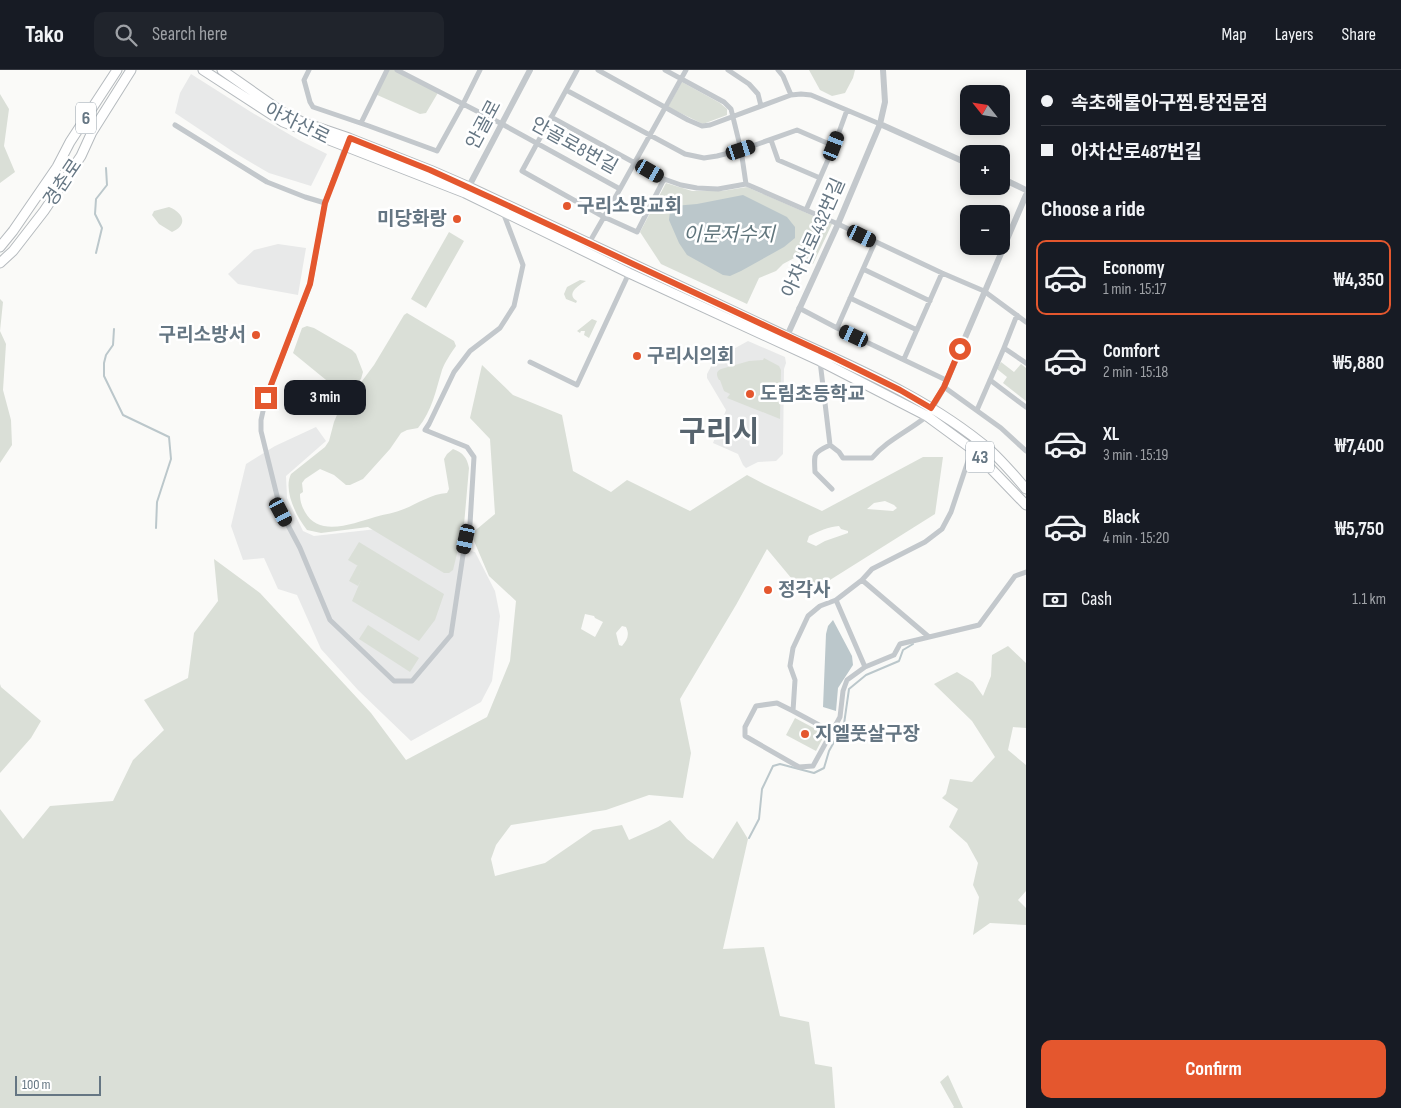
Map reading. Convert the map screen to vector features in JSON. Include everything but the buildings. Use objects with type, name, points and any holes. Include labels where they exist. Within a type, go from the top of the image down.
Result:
[{"type":"main road","name":"경춘로","points":[[0,247],[57,167],[70,142],[117,70]]},
{"type":"main road","name":"경춘로","points":[[0,263],[18,246],[44,212],[81,156],[92,132],[131,70]]},
{"type":"main road","name":"아차산로","points":[[203,70],[283,122],[345,147],[467,190],[503,212],[629,273],[929,412],[962,429],[991,451],[1026,489]]},
{"type":"main road","name":"아차산로","points":[[222,70],[282,112],[302,122],[350,138],[589,243],[900,390],[972,449],[1026,505]]},
{"type":"street","points":[[310,70],[304,80],[313,107],[438,151],[480,70]]},
{"type":"street","points":[[361,123],[387,70]]},
{"type":"street","name":"안골로8번길","points":[[397,70],[620,188],[589,243]]},
{"type":"street","name":"안골로","points":[[467,190],[530,70]]},
{"type":"street","points":[[577,70],[522,171],[604,217],[636,232],[664,179],[697,188],[718,189],[746,184],[984,291],[1026,322]]},
{"type":"street","points":[[598,70],[702,126],[710,125],[791,95],[811,95],[960,160]]},
{"type":"street","points":[[665,70],[724,102],[731,109],[741,150],[746,184]]},
{"type":"street","points":[[620,188],[686,70]]},
{"type":"street","points":[[728,70],[749,84],[758,94],[761,106]]},
{"type":"street","points":[[778,70],[783,76],[791,95]]},
{"type":"street","name":"아차산로432번길","points":[[787,336],[838,224],[880,124],[885,102],[883,70]]},
{"type":"street","points":[[566,90],[685,154],[704,158],[741,150],[797,130],[834,146]]},
{"type":"street","points":[[806,210],[834,146],[847,110]]},
{"type":"street","name":"안골로8번길","points":[[551,117],[664,179]]},
{"type":"street","points":[[175,125],[267,182],[325,203]]},
{"type":"street","points":[[350,138],[325,203],[310,284],[266,398],[261,420],[281,512],[300,548],[330,620],[394,681],[412,681],[451,635],[460,571],[470,524],[474,457],[467,447],[425,430],[454,372],[470,351],[500,328],[514,306],[523,265],[503,212]]},
{"type":"street","points":[[771,140],[778,160],[820,178]]},
{"type":"street","points":[[1010,182],[1026,190]]},
{"type":"street","points":[[820,361],[830,445],[843,458],[872,458],[880,448],[915,426],[929,412],[945,384],[1026,195]]},
{"type":"street","points":[[837,328],[875,242]]},
{"type":"street","points":[[863,270],[930,301]]},
{"type":"street","points":[[530,362],[577,385],[629,273]]},
{"type":"street","points":[[904,360],[942,273]]},
{"type":"street","points":[[850,298],[917,330]]},
{"type":"street","points":[[799,308],[904,360],[945,384],[1001,428],[1026,451]]},
{"type":"street","points":[[977,410],[1017,315]]},
{"type":"street","points":[[1004,348],[1026,363]]},
{"type":"street","points":[[990,380],[1026,407]]},
{"type":"street","points":[[830,445],[818,450],[814,456],[815,472],[832,489]]},
{"type":"street","points":[[793,711],[794,680],[790,666],[792,648],[808,616],[820,606],[836,600],[862,580],[872,569],[925,542],[942,529],[952,512],[972,449]]},
{"type":"street","points":[[832,732],[777,703],[756,706],[745,727],[745,736],[799,767],[813,766],[832,732],[840,717],[843,691],[847,680],[865,667],[894,655],[900,644],[979,626],[1016,576],[1026,572]]},
{"type":"street","points":[[862,580],[929,637]]},
{"type":"street","points":[[836,600],[865,667]]},
{"type":"shaded area","points":[[387,70],[397,70],[439,91],[426,113],[420,114],[375,94]]},
{"type":"shaded area","points":[[809,70],[855,70],[845,93],[832,96],[820,90]]},
{"type":"shaded area","points":[[191,74],[251,112],[327,154],[311,186],[269,173],[175,113],[180,93]]},
{"type":"shaded area","points":[[682,82],[720,103],[727,109],[727,115],[703,124],[668,107]]},
{"type":"shaded area","points":[[0,94],[9,109],[4,146],[15,172],[0,183]]},
{"type":"shaded area","points":[[666,183],[692,191],[722,191],[747,187],[832,224],[813,264],[796,257],[783,264],[776,271],[759,278],[747,304],[661,264],[640,232]]},
{"type":"shaded area","points":[[169,207],[178,212],[182,219],[180,226],[172,232],[159,224],[152,215],[154,211]]},
{"type":"shaded area","points":[[449,232],[464,241],[426,308],[411,299]]},
{"type":"shaded area","points":[[278,244],[306,248],[298,295],[238,284],[228,274],[254,250]]},
{"type":"shaded area","points":[[580,280],[586,281],[574,290],[572,295],[577,301],[576,303],[566,299],[564,294],[567,287]]},
{"type":"shaded area","points":[[0,299],[3,302],[0,331]]},
{"type":"shaded area","points":[[407,313],[454,341],[456,346],[443,367],[427,415],[418,428],[401,433],[390,449],[363,479],[346,485],[334,475],[320,469],[302,483],[303,492],[300,494],[300,499],[305,512],[311,520],[319,525],[328,527],[347,525],[397,512],[430,497],[447,493],[449,489],[444,459],[453,449],[466,458],[469,468],[464,525],[453,570],[449,573],[444,573],[368,527],[321,533],[307,530],[295,510],[290,495],[289,480],[291,474],[325,447],[329,441],[339,410],[347,397],[374,365]]},
{"type":"shaded area","points":[[592,319],[597,321],[589,338],[584,335],[585,331],[580,333],[577,331]]},
{"type":"shaded area","points":[[307,326],[314,328],[356,354],[363,372],[361,379],[350,390],[342,393],[293,353],[302,328]]},
{"type":"shaded area","points":[[0,331],[6,344],[3,390],[11,420],[12,445],[0,463]]},
{"type":"shaded area","name":"도림초등학교","points":[[748,341],[785,357],[786,363],[784,369],[783,454],[776,461],[758,462],[746,468],[738,454],[713,443],[726,410],[707,378],[707,374],[717,358]]},
{"type":"shaded area","points":[[764,358],[779,366],[781,370],[780,419],[727,398],[730,394],[724,391],[717,376],[717,372],[721,369],[749,361],[763,360]]},
{"type":"shaded area","points":[[1001,362],[1014,372],[1021,364],[1026,368],[1026,401],[1003,383],[1007,377],[997,369]]},
{"type":"shaded area","points":[[482,365],[513,395],[562,415],[573,471],[611,492],[627,480],[690,511],[747,475],[822,511],[923,457],[943,457],[935,514],[822,585],[792,579],[767,549],[680,699],[691,753],[683,798],[649,795],[606,810],[511,825],[496,845],[491,859],[495,876],[545,863],[593,830],[622,825],[629,840],[670,820],[687,839],[713,859],[737,821],[748,839],[723,949],[764,947],[780,1016],[809,1022],[815,1064],[832,1067],[835,1108],[0,1108],[0,809],[23,839],[50,806],[113,801],[133,760],[164,730],[144,700],[188,678],[194,633],[218,601],[214,559],[260,593],[371,713],[406,760],[487,717],[510,661],[516,601],[489,576],[471,534],[495,514],[490,439],[470,418]],"holes":[[[885,501],[897,508],[893,511],[867,509],[874,503]],[[839,526],[841,529],[848,531],[848,533],[816,546],[807,542],[809,536]],[[585,614],[594,616],[603,622],[595,637],[581,629]],[[622,626],[626,627],[627,637],[622,646],[619,645],[616,633]]]},
{"type":"shaded area","points":[[316,427],[326,441],[286,476],[287,498],[303,531],[314,536],[386,528],[475,552],[495,591],[500,616],[492,681],[481,702],[411,741],[358,690],[321,649],[297,595],[278,589],[264,558],[243,560],[231,526],[246,464],[275,446]]},
{"type":"shaded area","points":[[359,542],[444,594],[435,620],[419,641],[352,601],[361,580],[358,586],[349,581],[358,566],[348,560]]},
{"type":"shaded area","points":[[368,625],[419,658],[410,672],[359,639]]},
{"type":"shaded area","points":[[1008,646],[1026,663],[1026,728],[1013,727],[1008,750],[1026,765],[1026,891],[1018,900],[1026,908],[1026,925],[990,923],[973,935],[979,897],[973,885],[978,863],[967,843],[949,827],[958,809],[942,798],[946,794],[950,779],[972,782],[995,757],[972,721],[934,684],[957,672],[973,682],[983,696],[991,676],[992,655]]},
{"type":"shaded area","points":[[0,684],[1,687],[41,721],[31,738],[0,773]]},
{"type":"shaded area","name":"지엘풋살구장","points":[[795,718],[825,734],[816,751],[786,735]]},
{"type":"shaded area","points":[[948,1075],[963,1108],[953,1108],[940,1082]]},
{"type":"water","name":"이문저수지","points":[[743,195],[787,217],[795,227],[795,238],[784,247],[741,271],[730,276],[723,275],[687,255],[679,243],[669,220],[670,212],[674,206],[697,204]]},
{"type":"water","points":[[833,620],[852,656],[853,665],[838,688],[836,711],[823,707],[826,634],[828,626]]},
{"type":"waterway","points":[[96,253],[102,228],[95,214],[96,199],[107,185],[106,168]]},
{"type":"waterway","points":[[114,329],[113,345],[106,355],[104,363],[104,376],[123,415],[169,437],[171,459],[157,502],[156,528]]},
{"type":"waterway","points":[[749,838],[759,819],[762,789],[773,766],[780,764],[814,773],[824,768],[829,751],[844,724],[849,689],[866,675],[899,661],[903,650],[913,644]]},
{"type":"place","name":"구리소망교회","points":[[567,206]]},
{"type":"place","name":"미당화랑","points":[[457,219]]},
{"type":"place","name":"구리소방서","points":[[256,335]]},
{"type":"place","name":"구리시의회","points":[[637,356]]},
{"type":"place","name":"도림초등학교","points":[[750,394]]},
{"type":"place","name":"정각사","points":[[768,590]]},
{"type":"place","name":"지엘풋살구장","points":[[805,734]]},
{"type":"district","name":"구리시","points":[[719,432]]},
{"type":"route","points":[[266,398],[310,284],[325,203],[350,138],[469,187],[661,276],[833,357],[900,390],[931,408],[944,387],[960,349]]}]
